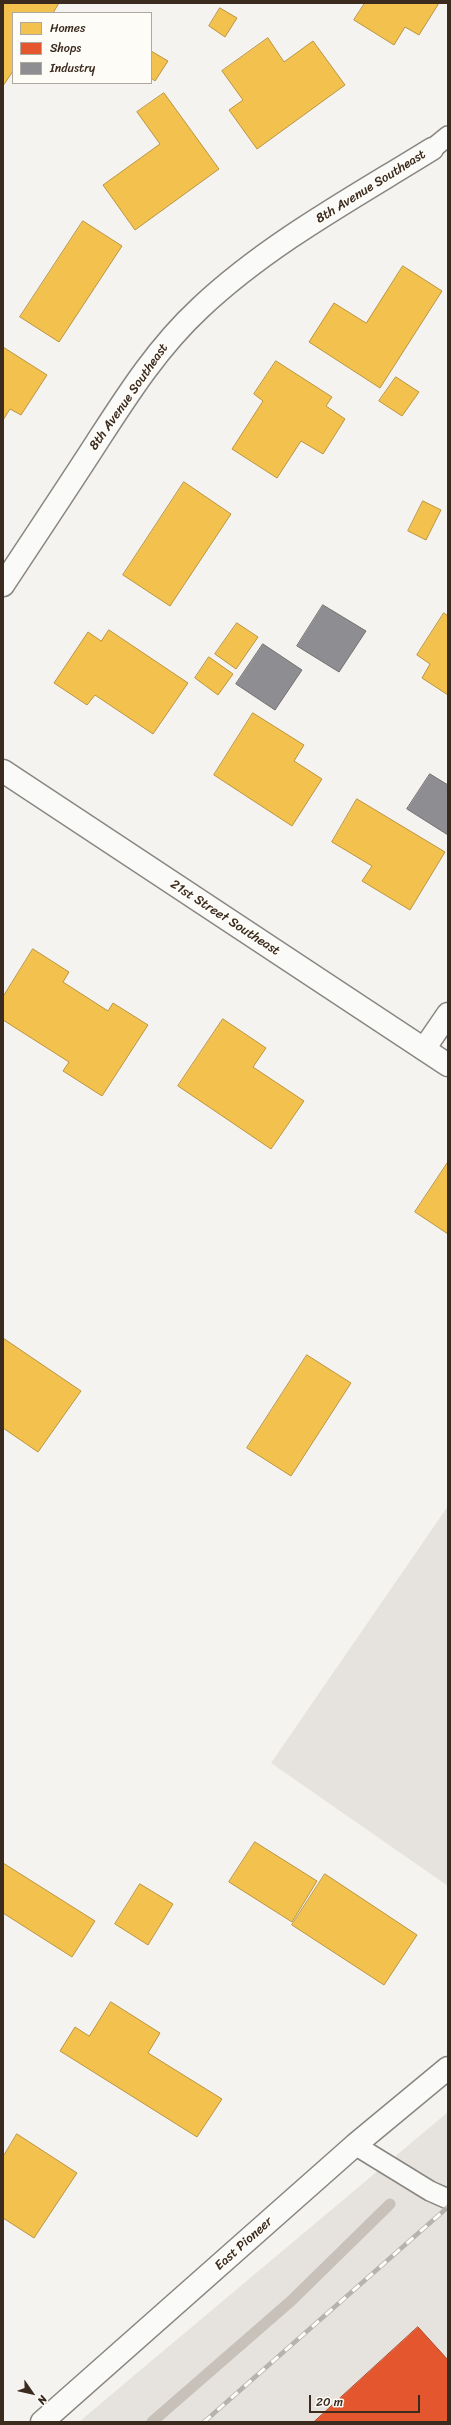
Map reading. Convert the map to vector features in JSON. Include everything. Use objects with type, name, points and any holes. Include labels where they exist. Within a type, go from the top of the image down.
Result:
[{"type":"street","name":"8th Avenue Southeast","points":[[3,585],[141,376],[171,338],[200,308],[239,274],[282,244],[440,143]]},
{"type":"street","name":"21st Street Southeast","points":[[3,772],[448,1065]]},
{"type":"street","points":[[424,1049],[448,1014]]},
{"type":"street","name":"East Pioneer","points":[[42,2422],[355,2145],[448,2068]]},
{"type":"lane","points":[[355,2145],[430,2191],[448,2199]]},
{"type":"shaded area","points":[[448,1506],[448,1886],[271,1763]]},
{"type":"shaded area","points":[[448,2112],[448,2422],[79,2422],[131,2378]]},
{"type":"building: Homes","points":[[3,3],[59,3],[54,12],[12,12],[12,72],[3,86]]},
{"type":"building: Homes","points":[[365,3],[439,3],[419,35],[405,27],[394,45],[354,20]]},
{"type":"building: Homes","points":[[220,8],[237,18],[225,37],[209,26]]},
{"type":"building: Homes","points":[[268,38],[284,62],[313,41],[345,85],[257,149],[229,110],[243,100],[222,71]]},
{"type":"building: Homes","points":[[152,52],[168,61],[155,81],[152,79]]},
{"type":"building: Homes","points":[[164,93],[219,169],[135,230],[103,185],[160,144],[137,112]]},
{"type":"building: Homes","points":[[83,221],[122,246],[59,342],[20,317]]},
{"type":"building: Homes","points":[[403,266],[442,291],[380,388],[309,342],[334,303],[366,323]]},
{"type":"building: Homes","points":[[3,347],[47,375],[21,415],[10,409],[3,420]]},
{"type":"building: Homes","points":[[276,361],[332,397],[326,406],[345,419],[323,454],[301,441],[277,478],[232,449],[263,401],[254,394]]},
{"type":"building: Homes","points":[[396,377],[419,392],[402,416],[379,401]]},
{"type":"building: Homes","points":[[184,482],[231,514],[170,606],[123,575]]},
{"type":"building: Homes","points":[[423,501],[441,510],[426,540],[408,531]]},
{"type":"building: Homes","points":[[444,613],[448,616],[448,695],[422,678],[430,664],[417,655]]},
{"type":"building: Homes","points":[[237,623],[258,637],[236,669],[215,654]]},
{"type":"building: Homes","points":[[109,630],[188,683],[153,734],[95,695],[87,705],[54,683],[88,632],[101,641]]},
{"type":"building: Homes","points":[[209,657],[233,674],[218,695],[195,678]]},
{"type":"building: Homes","points":[[253,713],[304,745],[294,761],[322,779],[292,826],[214,775]]},
{"type":"building: Homes","points":[[357,799],[445,852],[410,910],[362,881],[372,866],[332,842]]},
{"type":"building: Homes","points":[[33,949],[69,972],[63,982],[108,1011],[113,1003],[148,1025],[102,1096],[63,1071],[69,1062],[3,1020],[3,997]]},
{"type":"building: Homes","points":[[223,1019],[266,1048],[253,1067],[304,1101],[271,1149],[178,1086]]},
{"type":"building: Homes","points":[[448,1162],[448,1234],[415,1212]]},
{"type":"building: Homes","points":[[3,1338],[81,1391],[38,1452],[3,1428]]},
{"type":"building: Homes","points":[[307,1355],[351,1383],[291,1476],[247,1448]]},
{"type":"building: Homes","points":[[255,1842],[317,1881],[292,1922],[229,1882]]},
{"type":"building: Homes","points":[[3,1863],[95,1921],[72,1957],[3,1913]]},
{"type":"building: Homes","points":[[325,1874],[417,1935],[384,1985],[292,1925]]},
{"type":"building: Homes","points":[[140,1884],[173,1904],[148,1945],[115,1924]]},
{"type":"building: Homes","points":[[111,2002],[160,2033],[148,2053],[222,2099],[197,2137],[60,2051],[75,2027],[89,2036]]},
{"type":"building: Homes","points":[[17,2134],[77,2173],[34,2238],[3,2218],[3,2157]]},
{"type":"building: Shops","points":[[418,2327],[448,2360],[448,2422],[314,2422]]},
{"type":"building: Industry","points":[[323,605],[366,631],[339,672],[297,646]]},
{"type":"building: Industry","points":[[263,644],[302,670],[275,710],[236,684]]},
{"type":"building: Industry","points":[[430,774],[448,785],[448,835],[407,809]]},
{"type":"waterway","points":[[152,2422],[291,2301],[390,2204]]},
{"type":"railway","points":[[204,2422],[448,2207]]}]
